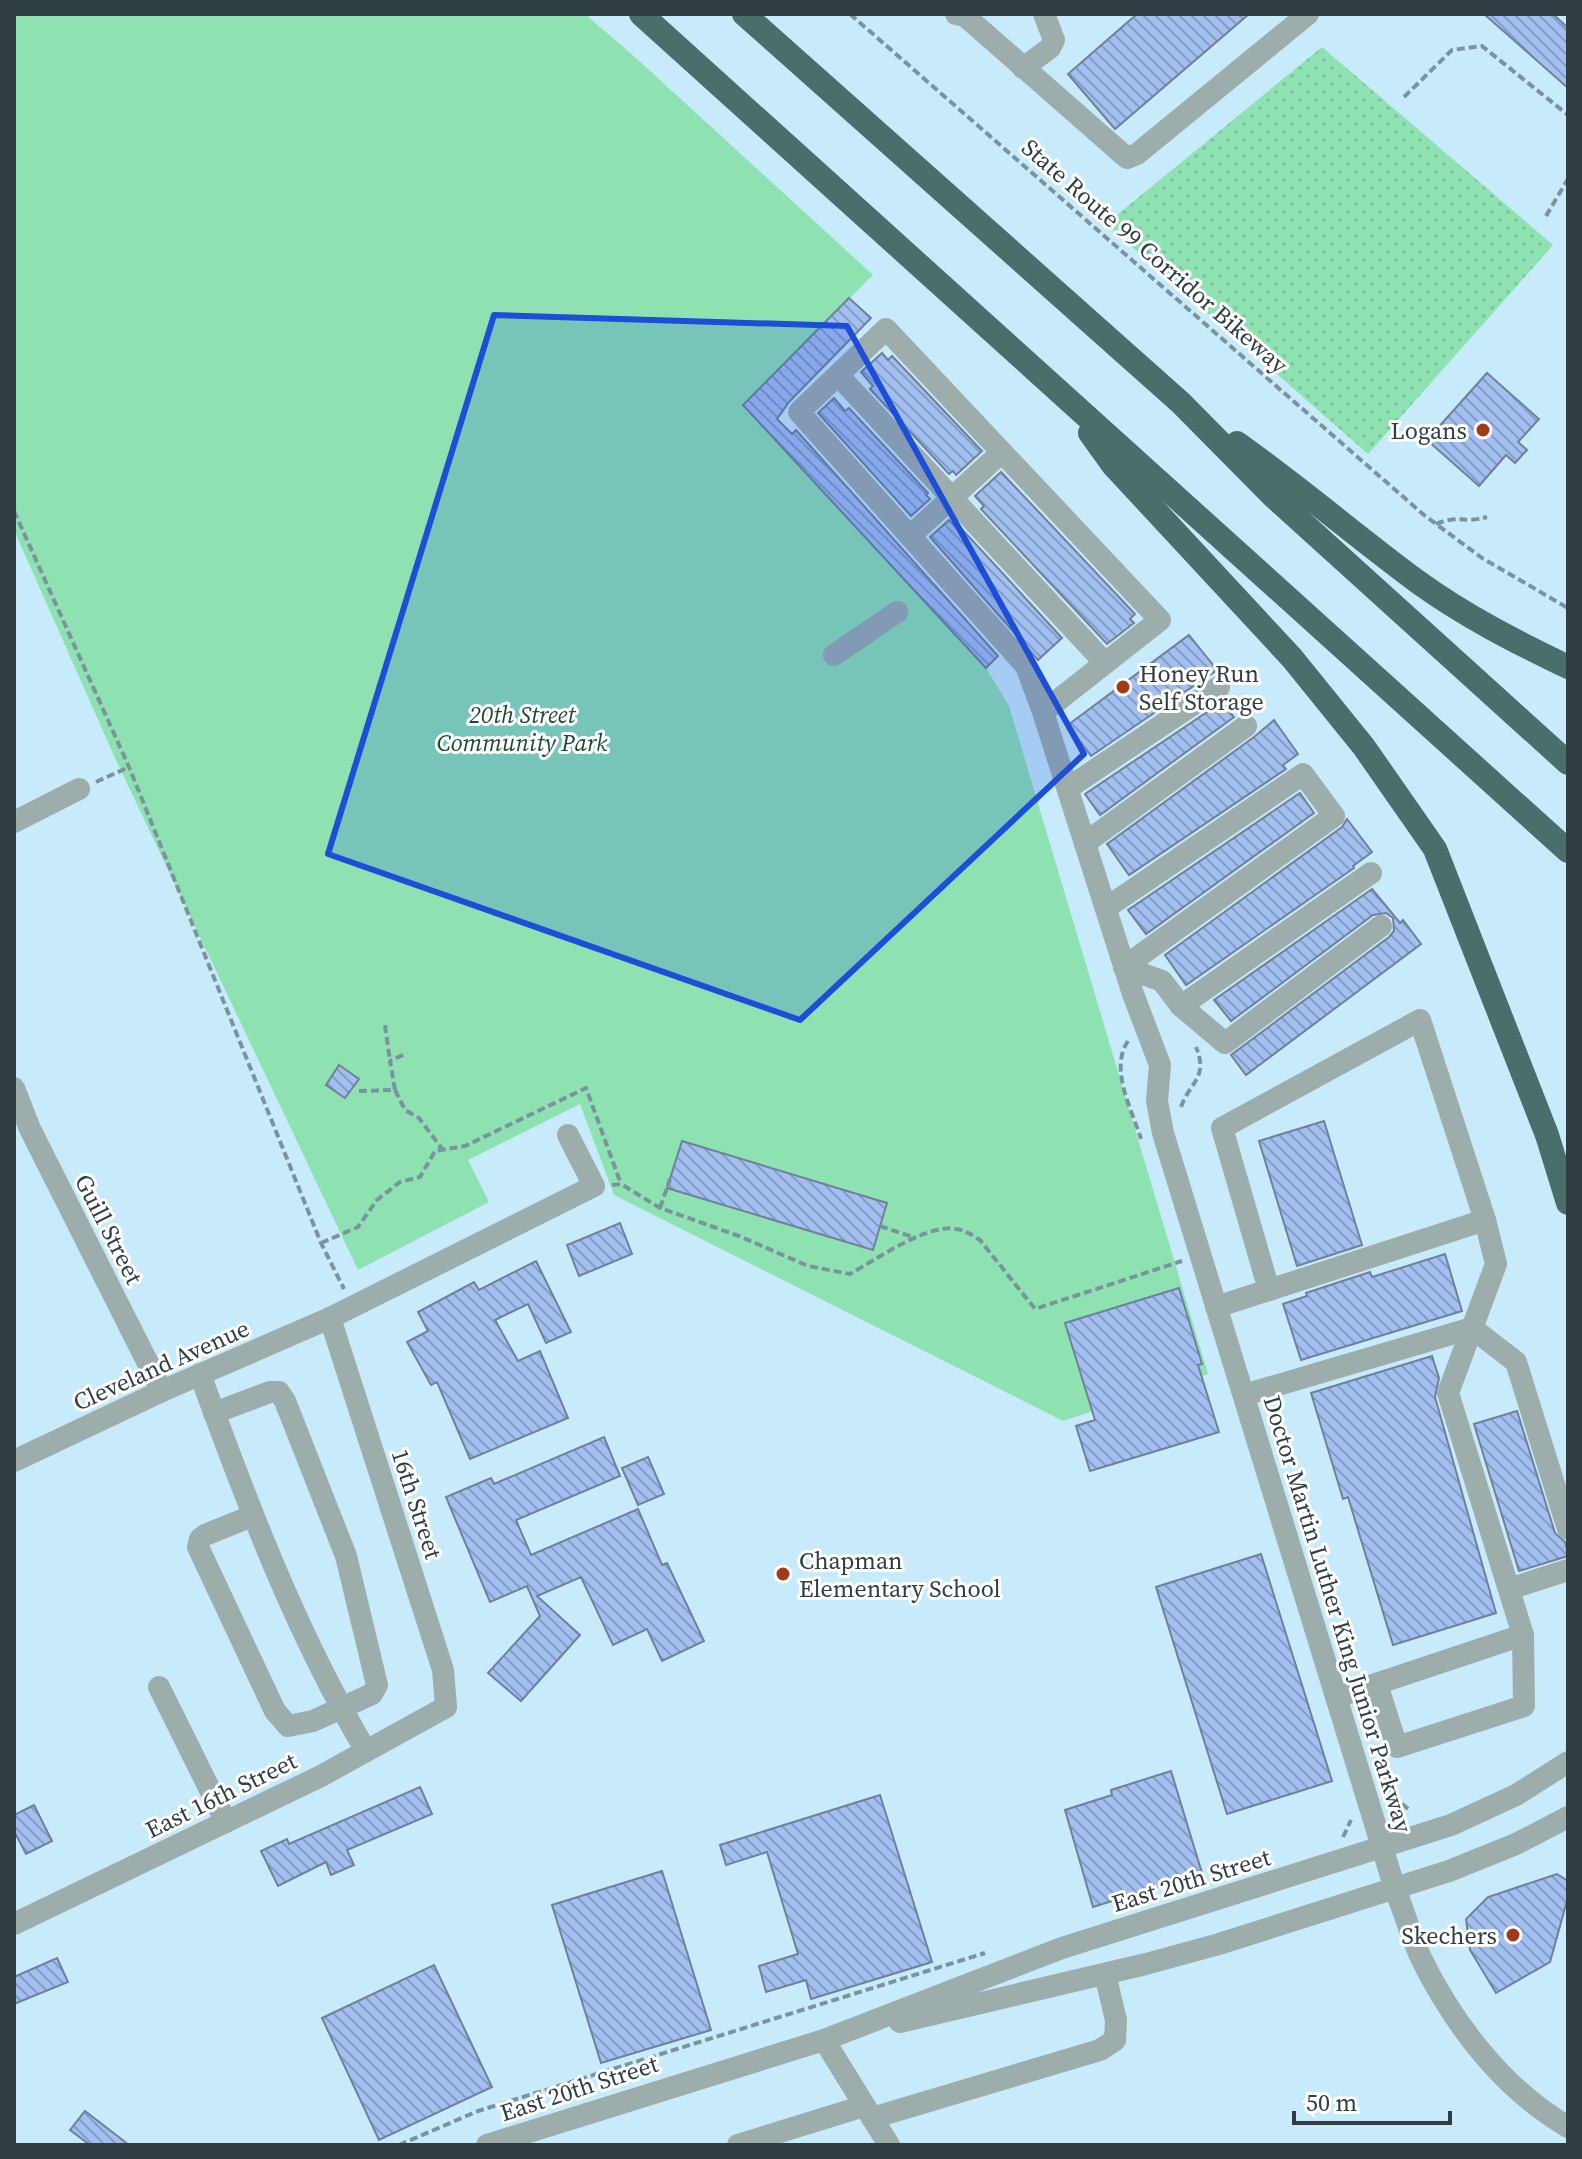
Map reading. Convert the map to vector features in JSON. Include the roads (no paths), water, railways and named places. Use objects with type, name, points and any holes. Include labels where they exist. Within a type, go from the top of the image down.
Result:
[{"type":"highway","points":[[641,14],[1568,851]]},
{"type":"highway","points":[[744,14],[1181,403],[1273,496],[1568,763]]},
{"type":"highway","points":[[1066,398],[1113,465],[1301,669],[1364,747],[1435,849],[1547,1135],[1568,1203]]},
{"type":"highway","points":[[1181,403],[1291,481],[1419,582],[1492,630],[1568,667]]},
{"type":"street","points":[[1023,68],[1050,48],[1054,40],[1044,14]]},
{"type":"street","points":[[964,15],[1127,158],[1137,154],[1308,14]]},
{"type":"street","points":[[1043,712],[1160,620],[886,329],[799,412],[1026,666],[1124,967]]},
{"type":"street","points":[[838,375],[1105,663]]},
{"type":"street","points":[[910,536],[1002,452]]},
{"type":"street","points":[[834,655],[897,612]]},
{"type":"street","points":[[1068,788],[1219,687]]},
{"type":"street","points":[[1085,843],[1246,726]]},
{"type":"street","points":[[1106,908],[1303,774],[1334,816],[1124,967]]},
{"type":"street","points":[[14,822],[79,789]]},
{"type":"street","points":[[1181,1006],[1371,873]]},
{"type":"street","points":[[1124,967],[1162,981],[1181,1006],[1225,1043],[1381,926]]},
{"type":"street","name":"Doctor Martin Luther King Junior Parkway","points":[[1124,967],[1160,1065],[1157,1083],[1159,1118],[1395,1889],[1421,1956],[1448,2005],[1482,2054],[1521,2092],[1568,2127]]},
{"type":"street","points":[[1269,1290],[1222,1128],[1420,1020],[1485,1220],[1496,1264],[1448,1393],[1523,1635],[1524,1706],[1397,1747],[1377,1684]]},
{"type":"street","name":"Guill Street","points":[[14,1088],[22,1133],[162,1391]]},
{"type":"street","name":"Cleveland Avenue","points":[[14,1461],[162,1391],[330,1318],[594,1186],[568,1135]]},
{"type":"street","points":[[1216,1307],[1485,1220]]},
{"type":"street","name":"16th Street","points":[[330,1318],[443,1670],[446,1707]]},
{"type":"street","points":[[1244,1395],[1472,1328]]},
{"type":"street","points":[[1472,1328],[1516,1362],[1568,1529]]},
{"type":"street","points":[[200,1374],[252,1516],[341,1709],[366,1751]]},
{"type":"street","points":[[214,1413],[270,1392],[279,1392],[285,1401],[346,1556],[377,1685],[372,1694],[313,1721],[288,1726],[275,1711],[198,1547],[200,1539],[252,1516]]},
{"type":"street","points":[[1509,1589],[1568,1570]]},
{"type":"street","points":[[1337,1697],[1523,1635]]},
{"type":"street","points":[[159,1687],[226,1822]]},
{"type":"street","name":"East 16th Street","points":[[14,1924],[226,1822],[446,1707]]},
{"type":"street","name":"East 20th Street","points":[[487,2145],[824,2040],[1062,1948],[1451,1825],[1539,1783],[1568,1762]]},
{"type":"street","name":"East 20th Street","points":[[824,2040],[1195,1951],[1471,1863],[1568,1817]]},
{"type":"street","points":[[738,2145],[1100,2050],[1115,2040],[1116,2020],[1105,1974]]},
{"type":"street","points":[[824,2040],[889,2145]]},
{"type":"place","name":"Logans","points":[[1483,430]]},
{"type":"place","name":"Honey Run Self Storage","points":[[1123,687]]},
{"type":"place","name":"Chapman Elementary School","points":[[783,1574]]},
{"type":"place","name":"Skechers","points":[[1513,1935]]},
{"type":"park label","name":"20th Street Community Park","points":[[522,728]]}]
